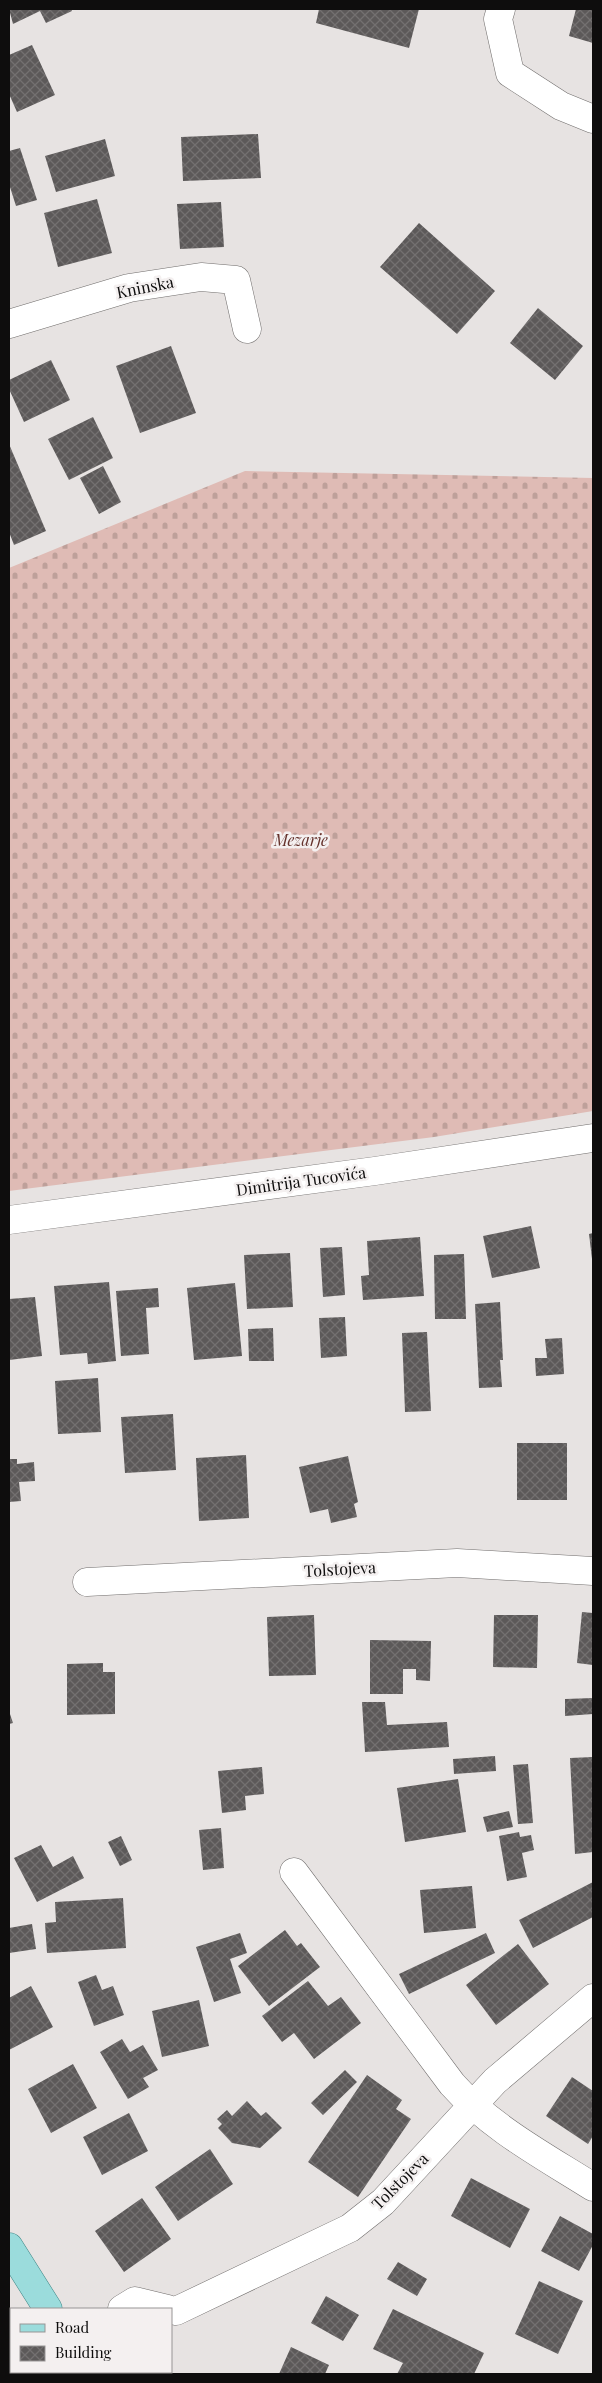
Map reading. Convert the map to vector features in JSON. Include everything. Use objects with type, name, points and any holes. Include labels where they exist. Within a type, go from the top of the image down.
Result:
[{"type":"main road","points":[[9,2247],[47,2308]]},
{"type":"street","points":[[501,9],[498,20],[510,73],[561,106],[593,119]]},
{"type":"street","name":"Kninska","points":[[9,324],[129,288],[201,277],[236,280],[247,329]]},
{"type":"street","name":"Dimitrija Tucovića","points":[[9,1220],[374,1171],[593,1138]]},
{"type":"street","name":"Tolstojeva","points":[[86,1582],[457,1563],[593,1571]]},
{"type":"street","points":[[294,1872],[452,2084],[472,2106],[508,2133],[593,2187]]},
{"type":"street","name":"Tolstojeva","points":[[172,2310],[176,2311],[350,2228],[383,2202],[495,2080],[593,1998]]},
{"type":"street","name":"Tolstojeva","points":[[124,2308],[135,2301],[162,2308]]},
{"type":"green space","name":"Mezarje","points":[[245,471],[593,478],[593,1111],[434,1137],[9,1191],[9,568]]},
{"type":"building","points":[[9,9],[71,9],[72,11],[46,23],[40,11],[13,24]]},
{"type":"building","points":[[319,9],[419,9],[409,48],[316,23]]},
{"type":"building","points":[[576,9],[593,9],[593,43],[569,36]]},
{"type":"building","points":[[32,45],[55,95],[17,112],[9,94],[9,55]]},
{"type":"building","points":[[258,134],[261,178],[183,181],[181,137]]},
{"type":"building","points":[[105,139],[115,176],[56,192],[45,156]]},
{"type":"building","points":[[20,148],[37,200],[16,206],[9,184],[9,151]]},
{"type":"building","points":[[97,199],[112,253],[58,267],[44,213]]},
{"type":"building","points":[[221,202],[224,247],[180,249],[177,204]]},
{"type":"building","points":[[419,223],[495,291],[457,334],[380,267]]},
{"type":"building","points":[[538,308],[583,346],[555,380],[510,343]]},
{"type":"building","points":[[171,346],[196,413],[140,433],[116,366]]},
{"type":"building","points":[[51,360],[70,400],[24,422],[9,389],[9,380]]},
{"type":"building","points":[[93,417],[113,458],[69,480],[48,439]]},
{"type":"building","points":[[9,444],[46,531],[14,545],[9,532]]},
{"type":"building","points":[[103,466],[121,502],[99,514],[80,478]]},
{"type":"building","points":[[531,1226],[540,1268],[492,1278],[483,1236]]},
{"type":"building","points":[[593,1233],[593,1259],[592,1259],[589,1234]]},
{"type":"building","points":[[420,1237],[424,1296],[363,1300],[361,1276],[369,1275],[367,1241]]},
{"type":"building","points":[[342,1247],[345,1295],[323,1297],[320,1248]]},
{"type":"building","points":[[290,1253],[293,1307],[247,1309],[244,1255]]},
{"type":"building","points":[[464,1254],[466,1319],[435,1319],[434,1255]]},
{"type":"building","points":[[109,1282],[116,1361],[88,1364],[87,1353],[60,1355],[54,1286]]},
{"type":"building","points":[[235,1283],[242,1356],[194,1360],[187,1288]]},
{"type":"building","points":[[158,1288],[159,1307],[146,1308],[149,1354],[121,1356],[116,1291]]},
{"type":"building","points":[[35,1297],[42,1356],[9,1360],[9,1299]]},
{"type":"building","points":[[500,1302],[503,1360],[500,1360],[502,1387],[479,1388],[475,1304]]},
{"type":"building","points":[[345,1317],[347,1356],[321,1358],[319,1318]]},
{"type":"building","points":[[273,1328],[274,1361],[249,1361],[248,1329]]},
{"type":"building","points":[[427,1332],[431,1411],[405,1412],[402,1333]]},
{"type":"building","points":[[562,1338],[564,1374],[536,1376],[535,1358],[547,1358],[545,1339]]},
{"type":"building","points":[[98,1378],[101,1432],[58,1434],[55,1381]]},
{"type":"building","points":[[173,1414],[176,1470],[125,1473],[121,1417]]},
{"type":"building","points":[[517,1443],[567,1443],[567,1500],[517,1500]]},
{"type":"building","points":[[246,1455],[249,1518],[199,1521],[196,1458]]},
{"type":"building","points":[[348,1456],[358,1502],[354,1504],[357,1517],[331,1523],[328,1509],[310,1513],[299,1467]]},
{"type":"building","points":[[9,1459],[17,1459],[17,1464],[34,1462],[35,1481],[19,1482],[21,1501],[9,1502]]},
{"type":"building","points":[[582,1612],[593,1613],[593,1665],[577,1663]]},
{"type":"building","points":[[314,1615],[316,1675],[269,1676],[267,1617]]},
{"type":"building","points":[[494,1615],[538,1615],[537,1668],[493,1667]]},
{"type":"building","points":[[370,1640],[431,1641],[430,1681],[416,1680],[416,1669],[403,1669],[403,1694],[370,1694]]},
{"type":"building","points":[[103,1663],[103,1672],[115,1672],[115,1714],[67,1715],[67,1664]]},
{"type":"building","points":[[593,1698],[593,1714],[565,1716],[565,1699]]},
{"type":"building","points":[[362,1702],[385,1702],[387,1725],[447,1722],[449,1747],[365,1752]]},
{"type":"building","points":[[9,1711],[13,1723],[9,1724]]},
{"type":"building","points":[[495,1756],[496,1771],[454,1774],[453,1759]]},
{"type":"building","points":[[593,1757],[593,1852],[575,1854],[570,1758]]},
{"type":"building","points":[[528,1764],[533,1823],[518,1824],[513,1765]]},
{"type":"building","points":[[262,1767],[264,1794],[245,1796],[246,1810],[222,1813],[218,1771]]},
{"type":"building","points":[[458,1779],[466,1832],[405,1842],[397,1788]]},
{"type":"building","points":[[509,1811],[513,1827],[487,1832],[483,1817]]},
{"type":"building","points":[[221,1828],[224,1868],[203,1870],[199,1830]]},
{"type":"building","points":[[519,1832],[520,1837],[531,1835],[534,1850],[522,1853],[527,1877],[507,1881],[499,1836]]},
{"type":"building","points":[[121,1836],[132,1860],[120,1866],[108,1842]]},
{"type":"building","points":[[41,1845],[53,1867],[73,1856],[84,1878],[37,1902],[14,1858]]},
{"type":"building","points":[[593,1882],[593,1917],[533,1948],[519,1920]]},
{"type":"building","points":[[472,1886],[476,1928],[424,1933],[420,1890]]},
{"type":"building","points":[[123,1898],[126,1948],[47,1953],[45,1923],[56,1922],[55,1902]]},
{"type":"building","points":[[32,1924],[36,1949],[9,1953],[9,1928]]},
{"type":"building","points":[[285,1930],[297,1946],[301,1943],[320,1967],[269,2006],[238,1966]]},
{"type":"building","points":[[240,1933],[247,1953],[230,1959],[241,1993],[214,2002],[196,1947]]},
{"type":"building","points":[[486,1933],[495,1953],[409,1994],[399,1974]]},
{"type":"building","points":[[518,1944],[549,1984],[496,2025],[466,1985]]},
{"type":"building","points":[[96,1975],[102,1990],[113,1986],[124,2015],[94,2026],[78,1982]]},
{"type":"building","points":[[308,1981],[328,2006],[341,1997],[361,2023],[314,2059],[294,2033],[282,2042],[262,2016]]},
{"type":"building","points":[[31,1986],[53,2027],[9,2050],[9,1998]]},
{"type":"building","points":[[199,2000],[209,2046],[162,2057],[152,2011]]},
{"type":"building","points":[[122,2039],[130,2052],[143,2045],[158,2070],[143,2078],[149,2087],[128,2099],[100,2052]]},
{"type":"building","points":[[73,2064],[97,2108],[51,2133],[28,2089]]},
{"type":"building","points":[[345,2070],[357,2082],[323,2115],[311,2103]]},
{"type":"building","points":[[367,2075],[402,2100],[396,2109],[411,2119],[358,2197],[308,2162]]},
{"type":"building","points":[[572,2077],[593,2091],[593,2136],[588,2144],[546,2116]]},
{"type":"building","points":[[247,2101],[261,2116],[266,2112],[282,2128],[260,2148],[232,2143],[218,2128],[222,2124],[217,2119],[227,2110],[232,2116]]},
{"type":"building","points":[[129,2113],[148,2151],[102,2175],[83,2137]]},
{"type":"building","points":[[210,2149],[233,2184],[178,2221],[155,2187]]},
{"type":"building","points":[[471,2178],[530,2209],[510,2248],[451,2216]]},
{"type":"building","points":[[142,2198],[171,2239],[124,2272],[95,2231]]},
{"type":"building","points":[[560,2216],[593,2234],[593,2245],[579,2271],[541,2251]]},
{"type":"building","points":[[398,2262],[427,2279],[417,2296],[387,2279]]},
{"type":"building","points":[[539,2281],[583,2301],[558,2354],[515,2334]]},
{"type":"building","points":[[326,2296],[359,2315],[343,2341],[311,2323]]},
{"type":"building","points":[[393,2309],[484,2353],[474,2374],[397,2374],[403,2363],[373,2349]]},
{"type":"building","points":[[291,2347],[329,2365],[325,2374],[279,2374]]},
{"type":"building","points":[[9,2358],[10,2373],[22,2374],[9,2374]]}]
